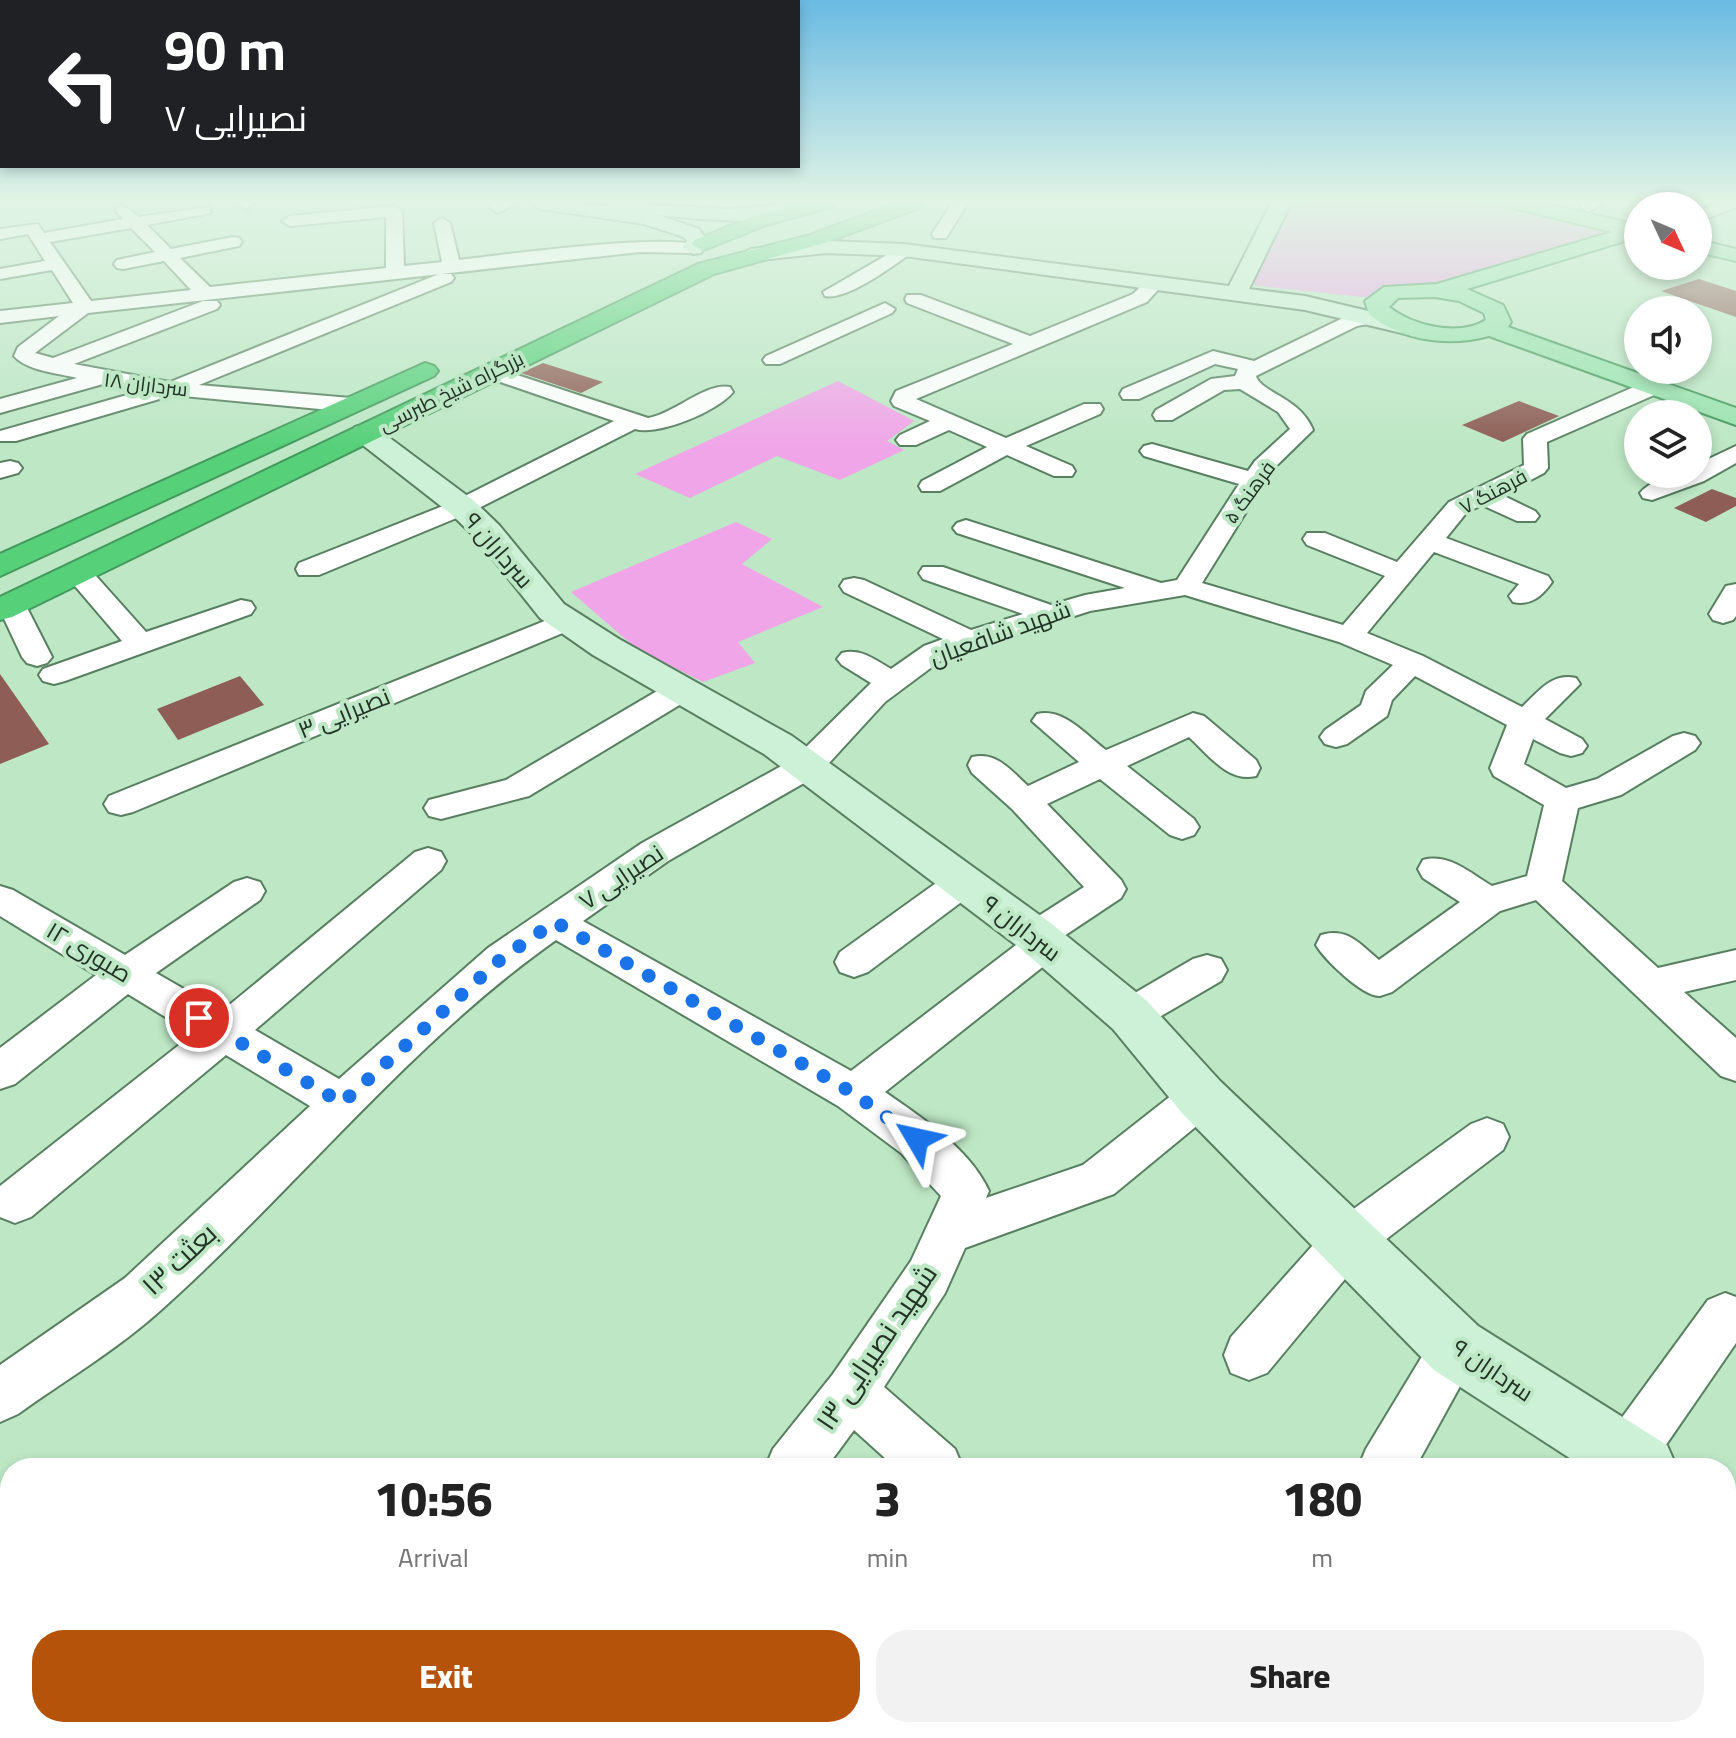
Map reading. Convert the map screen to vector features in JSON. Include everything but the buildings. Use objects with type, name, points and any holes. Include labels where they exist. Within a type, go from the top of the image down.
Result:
[{"type":"highway","name":"بزرگراه شیخ طبرسی","points":[[0,566],[358,419],[490,372],[673,284]]},
{"type":"highway","name":"بزرگراه شیخ طبرسی","points":[[6,607],[77,572],[358,419],[451,359]]},
{"type":"main road","points":[[1163,284],[1312,304],[1410,328],[1455,334],[1491,329],[1736,417]]},
{"type":"main road","points":[[1226,284],[1347,300],[1392,292],[1437,291],[1478,300],[1499,314],[1499,322],[1491,329]]},
{"type":"main road","points":[[1437,291],[1460,284]]},
{"type":"main road","points":[[1478,300],[1523,284]]},
{"type":"main road","points":[[1392,292],[1380,298],[1377,309],[1391,321],[1410,328]]},
{"type":"main road","name":"سرداران ۹","points":[[358,419],[488,532],[543,601],[567,621],[680,691],[778,745],[1040,940],[1130,1015],[1201,1097],[1456,1348],[1629,1458]]},
{"type":"street","points":[[70,284],[85,306]]},
{"type":"street","points":[[196,284],[204,292]]},
{"type":"street","points":[[0,317],[270,284]]},
{"type":"street","points":[[8,436],[172,389],[430,284]]},
{"type":"street","points":[[773,360],[885,309],[832,292],[847,284]]},
{"type":"street","points":[[1063,471],[902,401],[904,396],[1140,298],[1154,284]]},
{"type":"street","points":[[51,366],[261,285]]},
{"type":"street","points":[[914,299],[1032,344]]},
{"type":"street","points":[[7,346],[34,343],[85,306]]},
{"type":"street","points":[[1164,415],[1219,384],[1250,375],[1355,320],[1371,318]]},
{"type":"street","points":[[868,319],[895,328]]},
{"type":"street","name":"سرداران ۱۸","points":[[34,343],[24,356],[98,378],[358,419]]},
{"type":"street","points":[[1131,394],[1213,357],[1250,375]]},
{"type":"street","points":[[490,372],[647,425],[665,422],[722,392]]},
{"type":"street","name":"فرهنگ ۵","points":[[1172,589],[1263,466],[1302,430],[1299,419],[1287,406],[1250,375]]},
{"type":"street","points":[[956,376],[977,385]]},
{"type":"street","points":[[0,406],[98,378]]},
{"type":"street","name":"فرهنگ ۷","points":[[1349,636],[1458,507],[1536,468],[1535,439],[1653,387]]},
{"type":"street","points":[[931,486],[1004,447],[1092,409]]},
{"type":"street","points":[[309,569],[462,507],[635,420]]},
{"type":"street","points":[[908,440],[947,422]]},
{"type":"street","points":[[1712,447],[1734,454]]},
{"type":"street","points":[[1152,451],[1254,481]]},
{"type":"street","points":[[1712,466],[1734,454]]},
{"type":"street","points":[[1652,493],[1665,488]]},
{"type":"street","points":[[1482,495],[1526,516]]},
{"type":"street","points":[[996,539],[1024,519]]},
{"type":"street","points":[[966,528],[1172,589],[1349,636],[1412,662],[1571,746]]},
{"type":"street","points":[[1316,539],[1402,573]]},
{"type":"street","points":[[1430,541],[1538,582],[1523,596]]},
{"type":"street","points":[[77,572],[141,644]]},
{"type":"street","points":[[933,573],[1050,614]]},
{"type":"street","points":[[854,586],[968,640]]},
{"type":"street","name":"شهید شافعیان","points":[[806,767],[874,695],[934,652],[1085,603],[1172,589]]},
{"type":"street","points":[[6,607],[46,666],[141,644],[241,608]]},
{"type":"street","name":"نصیرایی ۳","points":[[121,804],[567,621]]},
{"type":"street","points":[[852,659],[892,682]]},
{"type":"street","points":[[1336,737],[1376,709],[1377,698],[1412,662]]},
{"type":"street","points":[[1565,684],[1524,722],[1506,768],[1562,801],[1609,787],[1684,743]]},
{"type":"street","points":[[441,808],[517,788],[680,691]]},
{"type":"street","points":[[1048,721],[1182,827]]},
{"type":"street","points":[[1024,801],[1193,723],[1244,768]]},
{"type":"street","points":[[853,1093],[1040,940],[1108,889],[1024,801],[984,765]]},
{"type":"street","name":"نصیرایی ۷","points":[[342,1103],[502,958],[655,852],[806,767]]},
{"type":"street","points":[[1543,885],[1562,801]]},
{"type":"street","points":[[15,1202],[224,1033],[428,861]]},
{"type":"street","points":[[1436,869],[1487,901]]},
{"type":"street","points":[[854,962],[963,882]]},
{"type":"street","points":[[1335,945],[1378,981],[1487,901],[1543,885]]},
{"type":"street","points":[[1543,885],[1736,1064]]},
{"type":"street","points":[[0,1072],[126,974],[247,891]]},
{"type":"street","name":"صبوری ۱۲","points":[[3,905],[126,974],[342,1103]]},
{"type":"street","name":"شهید نصیرایی ۱۳","points":[[555,922],[853,1093],[917,1139],[966,1191],[928,1277],[851,1392],[800,1458]]},
{"type":"street","points":[[1653,984],[1736,965]]},
{"type":"street","points":[[1130,1015],[1207,970]]},
{"type":"street","points":[[948,1232],[1098,1180],[1201,1097]]},
{"type":"street","name":"بعثت ۱۳","points":[[0,1396],[142,1295],[342,1103]]},
{"type":"street","points":[[1249,1355],[1347,1241],[1487,1137]]},
{"type":"street","points":[[1637,1458],[1725,1317]]},
{"type":"street","points":[[1391,1458],[1456,1348]]},
{"type":"street","points":[[851,1392],[925,1458]]},
{"type":"shaded area","points":[[1250,284],[1432,284],[1372,298]]},
{"type":"shaded area","points":[[838,381],[914,421],[887,441],[904,450],[840,480],[777,456],[690,498],[635,474]]},
{"type":"shaded area","points":[[736,522],[772,539],[742,564],[823,607],[738,642],[755,663],[703,682],[637,649],[571,592]]},
{"type":"route","points":[[199,1018],[342,1103],[502,958],[555,922],[853,1093],[917,1139]]}]
